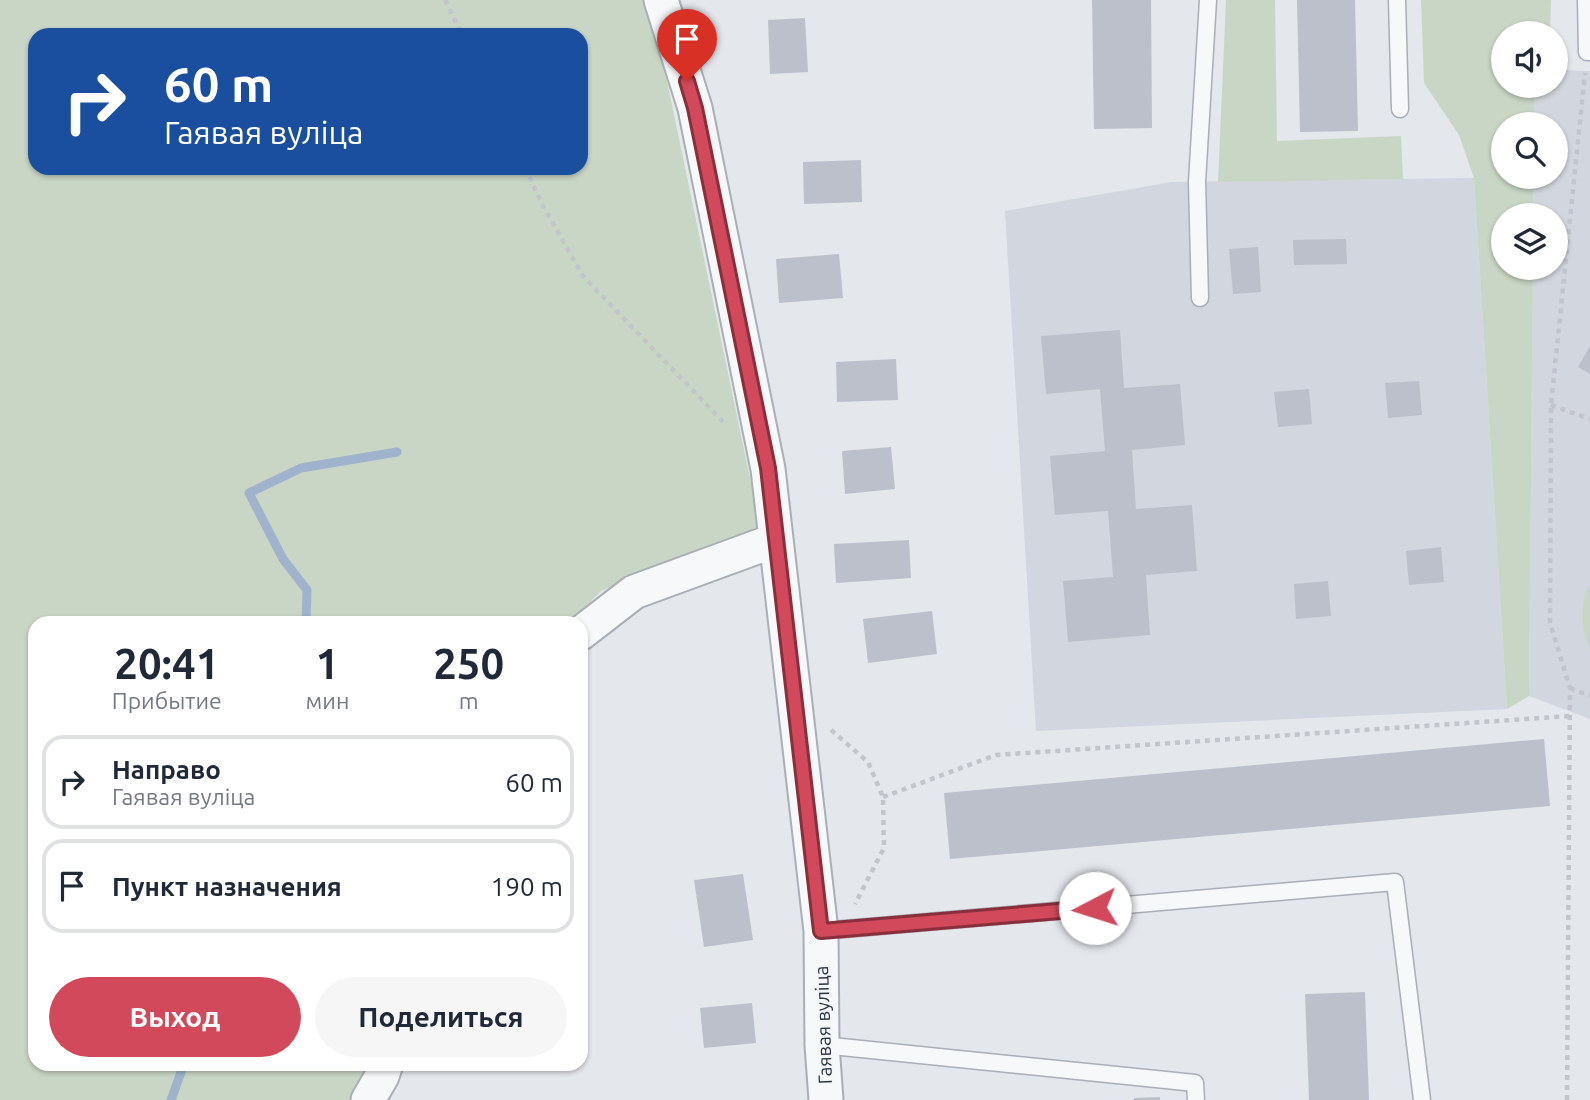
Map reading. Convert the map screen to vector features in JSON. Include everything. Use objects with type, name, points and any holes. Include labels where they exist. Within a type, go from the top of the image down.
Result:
[{"type":"street","name":"Гаявая вуліца","points":[[661,0],[695,108],[768,468],[821,931],[822,1045],[826,1100]]},
{"type":"street","points":[[588,628],[634,592],[776,540]]},
{"type":"street","points":[[368,1100],[384,1071]]},
{"type":"lane","points":[[1200,298],[1197,182],[1208,0]]},
{"type":"lane","points":[[1397,0],[1400,109]]},
{"type":"lane","points":[[1586,0],[1589,52]]},
{"type":"lane","points":[[821,931],[1395,882],[1422,1100]]},
{"type":"lane","points":[[822,1045],[1195,1083],[1196,1100]]},
{"type":"path","points":[[445,0],[459,28]]},
{"type":"path","points":[[1567,1100],[1570,688],[1550,623],[1551,405],[1589,52]]},
{"type":"path","points":[[528,175],[583,276],[731,430]]},
{"type":"path","points":[[1551,405],[1590,419]]},
{"type":"path","points":[[1570,688],[1590,696]]},
{"type":"path","points":[[795,698],[868,762],[883,797],[884,849],[856,903],[821,931]]},
{"type":"path","points":[[883,797],[996,755],[1570,716]]},
{"type":"shaded area","points":[[1568,70],[1590,71],[1590,719],[1529,696],[1533,280],[1568,280],[1568,203],[1533,203],[1534,189],[1568,189],[1568,112],[1534,112],[1534,98],[1568,98]]},
{"type":"shaded area","points":[[1474,178],[1507,709],[1036,731],[1005,211],[1172,182]]},
{"type":"green space","points":[[0,0],[644,0],[654,19],[760,526],[601,591],[576,616],[28,616],[28,1071],[368,1071],[351,1100],[0,1100]]},
{"type":"green space","points":[[1226,0],[1275,0],[1277,141],[1401,136],[1403,179],[1218,182]]},
{"type":"green space","points":[[1421,0],[1551,0],[1550,21],[1491,21],[1491,98],[1534,98],[1534,112],[1491,112],[1491,189],[1534,189],[1533,203],[1491,203],[1491,280],[1533,280],[1529,696],[1507,709],[1474,178],[1459,135],[1424,83]]},
{"type":"green space","points":[[1590,584],[1590,649],[1582,616]]},
{"type":"building","points":[[1092,0],[1151,0],[1152,128],[1094,129]]},
{"type":"building","points":[[1297,0],[1355,0],[1358,131],[1300,132]]},
{"type":"building","points":[[805,18],[808,72],[770,74],[768,20]]},
{"type":"building","points":[[861,160],[862,202],[804,204],[803,162]]},
{"type":"building","points":[[1346,239],[1347,264],[1294,265],[1293,240]]},
{"type":"building","points":[[1258,247],[1261,292],[1233,294],[1229,249]]},
{"type":"building","points":[[839,254],[843,298],[779,303],[776,259]]},
{"type":"building","points":[[1120,330],[1124,388],[1180,384],[1185,445],[1132,450],[1136,509],[1192,505],[1197,571],[1146,575],[1150,635],[1068,642],[1063,581],[1113,577],[1108,511],[1055,515],[1050,456],[1105,451],[1100,389],[1046,394],[1041,336]]},
{"type":"building","points":[[1590,346],[1590,374],[1578,367]]},
{"type":"building","points":[[896,359],[898,400],[837,402],[836,362]]},
{"type":"building","points":[[1419,381],[1422,415],[1388,418],[1385,383]]},
{"type":"building","points":[[1309,389],[1312,424],[1278,427],[1274,392]]},
{"type":"building","points":[[891,447],[895,489],[845,494],[842,451]]},
{"type":"building","points":[[909,540],[911,578],[836,583],[834,544]]},
{"type":"building","points":[[1441,547],[1444,582],[1409,585],[1406,551]]},
{"type":"building","points":[[1328,581],[1331,616],[1296,619],[1294,584]]},
{"type":"building","points":[[932,611],[937,654],[868,663],[863,619]]},
{"type":"building","points":[[1544,739],[1550,806],[950,859],[944,793]]},
{"type":"building","points":[[743,874],[753,940],[704,947],[694,880]]},
{"type":"building","points":[[1365,992],[1369,1100],[1309,1100],[1305,994]]},
{"type":"building","points":[[752,1003],[756,1043],[704,1048],[700,1008]]},
{"type":"building","points":[[1160,1097],[1160,1100],[1134,1100],[1134,1098]]},
{"type":"waterway","points":[[306,616],[307,590],[283,559],[249,493],[301,468],[397,452]]},
{"type":"waterway","points":[[171,1100],[181,1071]]},
{"type":"route","points":[[687,81],[695,108],[768,468],[821,931],[1095,908]]}]
